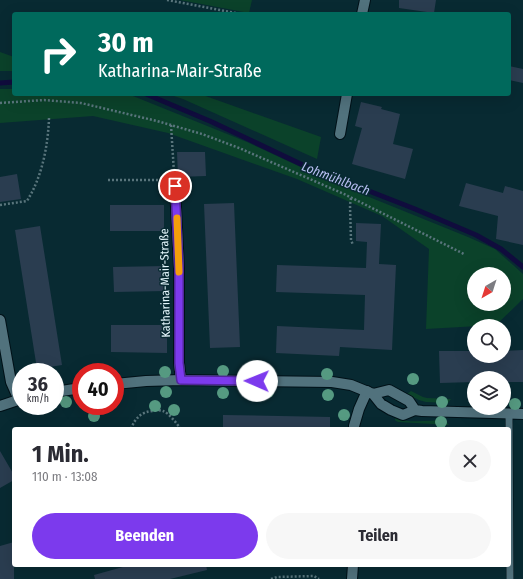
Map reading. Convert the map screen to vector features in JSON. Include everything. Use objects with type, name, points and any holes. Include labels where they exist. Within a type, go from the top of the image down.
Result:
[{"type":"street","points":[[362,12],[365,0]]},
{"type":"street","points":[[340,134],[347,96]]},
{"type":"street","name":"Katharina-Mair-Straße","points":[[175,183],[179,269],[179,363],[181,380]]},
{"type":"street","points":[[0,320],[10,382],[12,385]]},
{"type":"street","points":[[124,383],[181,380],[332,382],[351,385],[370,392],[389,390],[409,401],[415,410]]},
{"type":"street","points":[[370,392],[381,404],[403,415],[415,410],[467,413]]},
{"type":"street","points":[[354,427],[359,409],[370,392]]},
{"type":"street","points":[[0,406],[12,402]]},
{"type":"street","points":[[511,414],[523,414]]},
{"type":"street","points":[[352,579],[353,567]]},
{"type":"lane","points":[[509,415],[509,427]]},
{"type":"lane","points":[[510,567],[510,579]]},
{"type":"path","points":[[167,0],[230,12]]},
{"type":"path","points":[[0,103],[44,100],[81,103],[202,134],[240,148],[351,198],[464,254]]},
{"type":"path","points":[[0,205],[27,201],[37,180],[46,149],[49,118]]},
{"type":"path","points":[[108,180],[175,183],[171,125]]},
{"type":"path","points":[[351,198],[351,240],[353,245]]},
{"type":"path","points":[[132,427],[133,422],[144,412],[157,410],[164,411],[180,427]]},
{"type":"path","points":[[271,579],[276,577],[314,576],[319,579]]},
{"type":"green space","points":[[180,0],[252,0],[249,12]]},
{"type":"green space","points":[[0,52],[12,56],[12,71],[0,71]]},
{"type":"green space","points":[[0,89],[12,89],[12,96],[133,96],[247,142],[337,184],[495,249],[523,274],[523,299],[511,311],[511,267],[467,267],[467,311],[511,311],[502,319],[467,319],[467,327],[426,329],[429,249],[382,216],[297,179],[168,133],[93,116],[0,123]]},
{"type":"green space","points":[[174,96],[206,96],[321,137],[317,159]]},
{"type":"green space","points":[[411,391],[427,398],[451,399],[448,403],[426,402],[407,394]]},
{"type":"green space","points":[[395,418],[407,421],[445,420],[449,425],[398,422]]},
{"type":"building","points":[[399,0],[436,0],[434,12],[399,8]]},
{"type":"building","points":[[511,66],[523,69],[523,83],[511,80]]},
{"type":"building","points":[[361,102],[382,107],[381,109],[400,114],[393,144],[413,149],[405,179],[352,164],[362,128],[355,126]]},
{"type":"building","points":[[177,152],[205,152],[206,176],[178,177]]},
{"type":"building","points":[[17,174],[21,199],[0,202],[0,177]]},
{"type":"building","points":[[466,183],[503,193],[505,186],[523,191],[523,245],[496,239],[498,216],[459,206]]},
{"type":"building","points":[[234,203],[240,347],[210,348],[204,204]]},
{"type":"building","points":[[110,205],[164,205],[164,231],[110,231]]},
{"type":"building","points":[[356,223],[381,224],[379,264],[396,265],[392,350],[340,347],[339,356],[276,353],[277,326],[364,330],[365,295],[276,292],[277,265],[366,268],[367,242],[356,241]]},
{"type":"building","points":[[40,226],[62,363],[36,363],[15,230]]},
{"type":"building","points":[[165,266],[166,291],[114,292],[113,267]]},
{"type":"building","points":[[111,325],[167,325],[167,353],[111,352]]},
{"type":"building","points":[[523,350],[523,382],[511,382],[511,371],[467,371],[467,382],[440,383],[439,351],[467,351],[467,363],[511,363],[511,351]]},
{"type":"building","points":[[223,415],[330,417],[330,427],[223,427]]},
{"type":"building","points":[[0,451],[12,472],[12,481],[0,488]]},
{"type":"building","points":[[12,543],[12,567],[14,567],[14,579],[0,579],[0,546]]},
{"type":"building","points":[[123,567],[206,567],[207,570],[170,579],[95,579],[94,575]]},
{"type":"waterway","name":"Lohmühlbach","points":[[0,83],[12,82]]},
{"type":"waterway","name":"Lohmühlbach","points":[[151,96],[212,122],[305,166],[415,209],[476,235],[501,249],[523,267]]},
{"type":"slow traffic","points":[[177,218],[179,272]]},
{"type":"route","points":[[175,186],[179,269],[179,363],[181,380],[257,381]]}]
